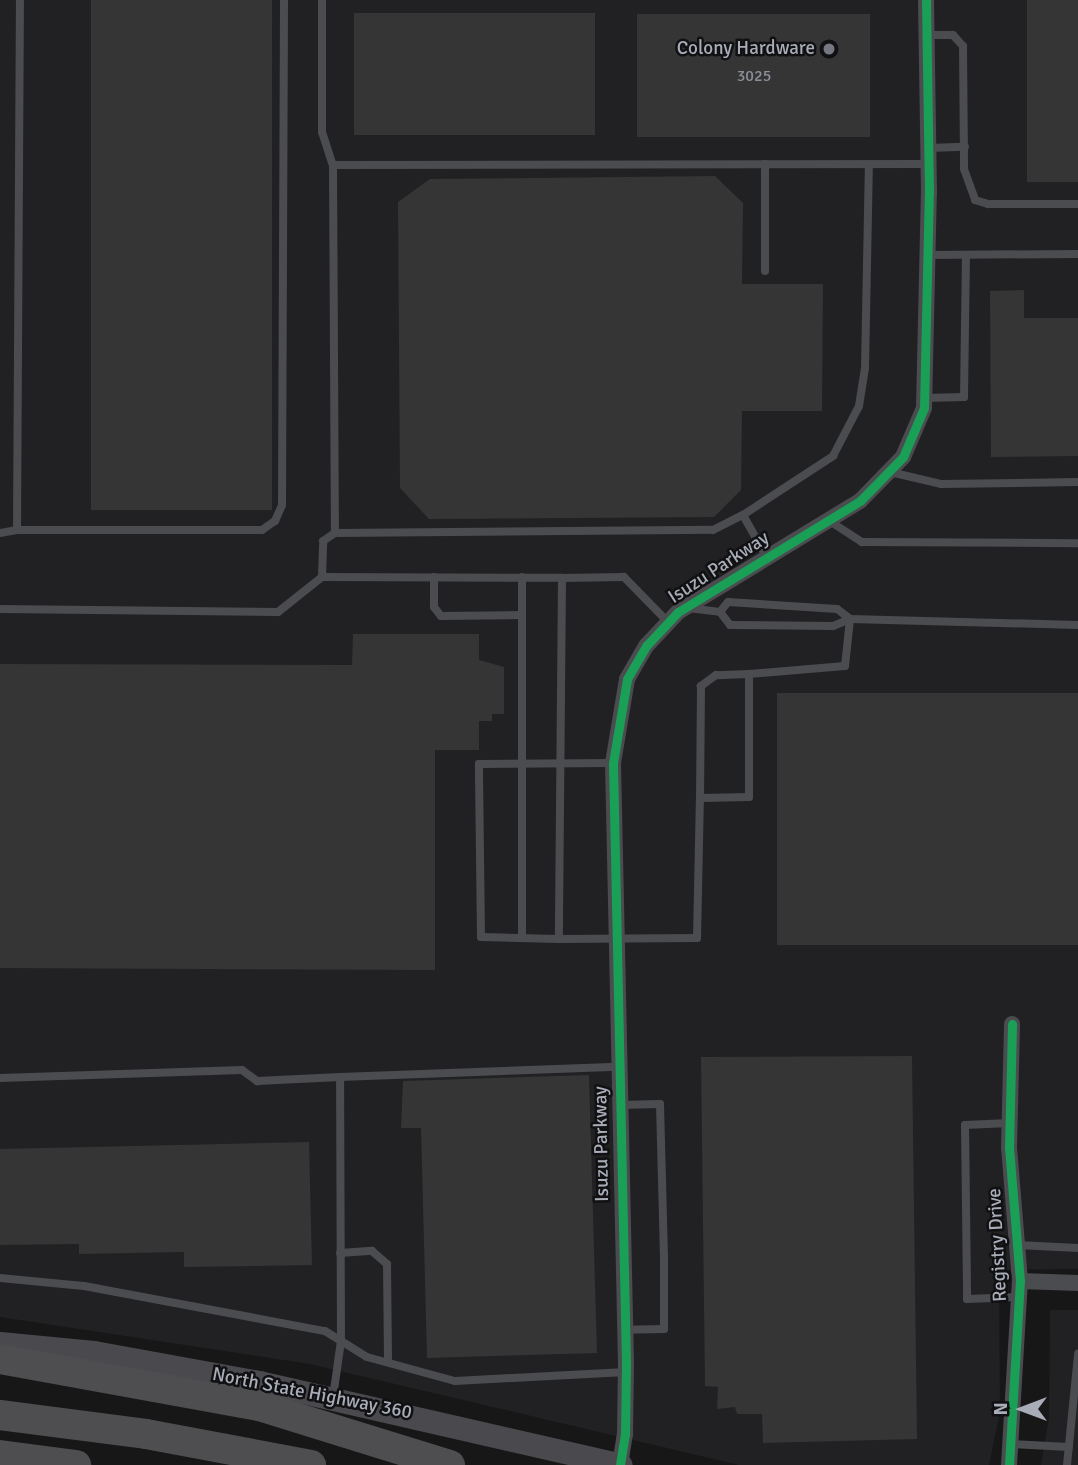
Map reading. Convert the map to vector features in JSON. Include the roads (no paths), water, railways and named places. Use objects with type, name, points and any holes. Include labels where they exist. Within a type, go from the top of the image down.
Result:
[{"type":"highway","points":[[0,1359],[259,1406],[450,1465]]},
{"type":"highway","points":[[0,1415],[146,1434],[311,1465]]},
{"type":"highway","points":[[0,1455],[76,1465]]},
{"type":"main road","name":"North State Highway 360","points":[[0,1343],[94,1352],[333,1397],[620,1465]]},
{"type":"street","name":"Isuzu Parkway","points":[[620,1465],[625,1435],[626,1372],[613,763],[627,679],[646,645],[685,608],[766,556],[831,522],[890,472],[903,457],[924,398],[928,256],[926,0]]},
{"type":"street","name":"Registry Drive","points":[[1009,1465],[1020,1289],[1009,1123],[1012,1024]]},
{"type":"street","points":[[1020,1289],[1078,1283]]},
{"type":"lane","points":[[17,530],[20,0]]},
{"type":"lane","points":[[0,533],[17,530],[262,530],[275,521],[282,505],[284,0]]},
{"type":"lane","points":[[322,0],[322,132],[333,164],[335,533]]},
{"type":"lane","points":[[927,35],[953,35],[963,46],[964,169],[975,200],[988,204],[1078,204]]},
{"type":"lane","points":[[333,164],[869,164],[928,156],[965,147]]},
{"type":"lane","points":[[765,164],[765,271]]},
{"type":"lane","points":[[322,577],[323,541],[335,533],[713,530],[743,515],[833,456],[859,406],[865,368],[869,164]]},
{"type":"lane","points":[[928,256],[1078,254]]},
{"type":"lane","points":[[924,398],[964,397],[967,255]]},
{"type":"lane","points":[[890,472],[941,484],[1078,482]]},
{"type":"lane","points":[[743,515],[766,556]]},
{"type":"lane","points":[[831,522],[862,542],[1078,543]]},
{"type":"lane","points":[[0,609],[278,612],[322,577],[624,577],[668,622]]},
{"type":"lane","points":[[434,577],[434,607],[441,616],[522,615]]},
{"type":"lane","points":[[522,577],[522,938]]},
{"type":"lane","points":[[559,939],[562,578]]},
{"type":"lane","points":[[720,612],[729,602],[837,609],[850,619]]},
{"type":"lane","points":[[685,608],[720,612],[730,625],[833,626],[850,619],[1078,625]]},
{"type":"lane","points":[[613,763],[479,764],[481,937],[697,938],[701,686],[716,675],[845,666],[850,619]]},
{"type":"lane","points":[[700,798],[749,797],[749,674]]},
{"type":"lane","points":[[0,1078],[242,1070],[257,1081],[618,1067]]},
{"type":"lane","points":[[333,1397],[341,1341],[340,1077]]},
{"type":"lane","points":[[619,1105],[660,1104],[664,1329],[625,1330]]},
{"type":"lane","points":[[1009,1123],[965,1125],[967,1298],[1020,1289]]},
{"type":"lane","points":[[1017,1245],[1078,1248]]},
{"type":"lane","points":[[340,1253],[372,1251],[387,1264],[388,1362]]},
{"type":"lane","points":[[0,1278],[84,1286],[325,1331],[388,1362],[455,1381],[626,1372]]},
{"type":"lane","points":[[1067,1465],[1078,1354]]},
{"type":"lane","points":[[1011,1444],[1069,1447]]},
{"type":"place","name":"Colony Hardware","points":[[829,49]]}]
